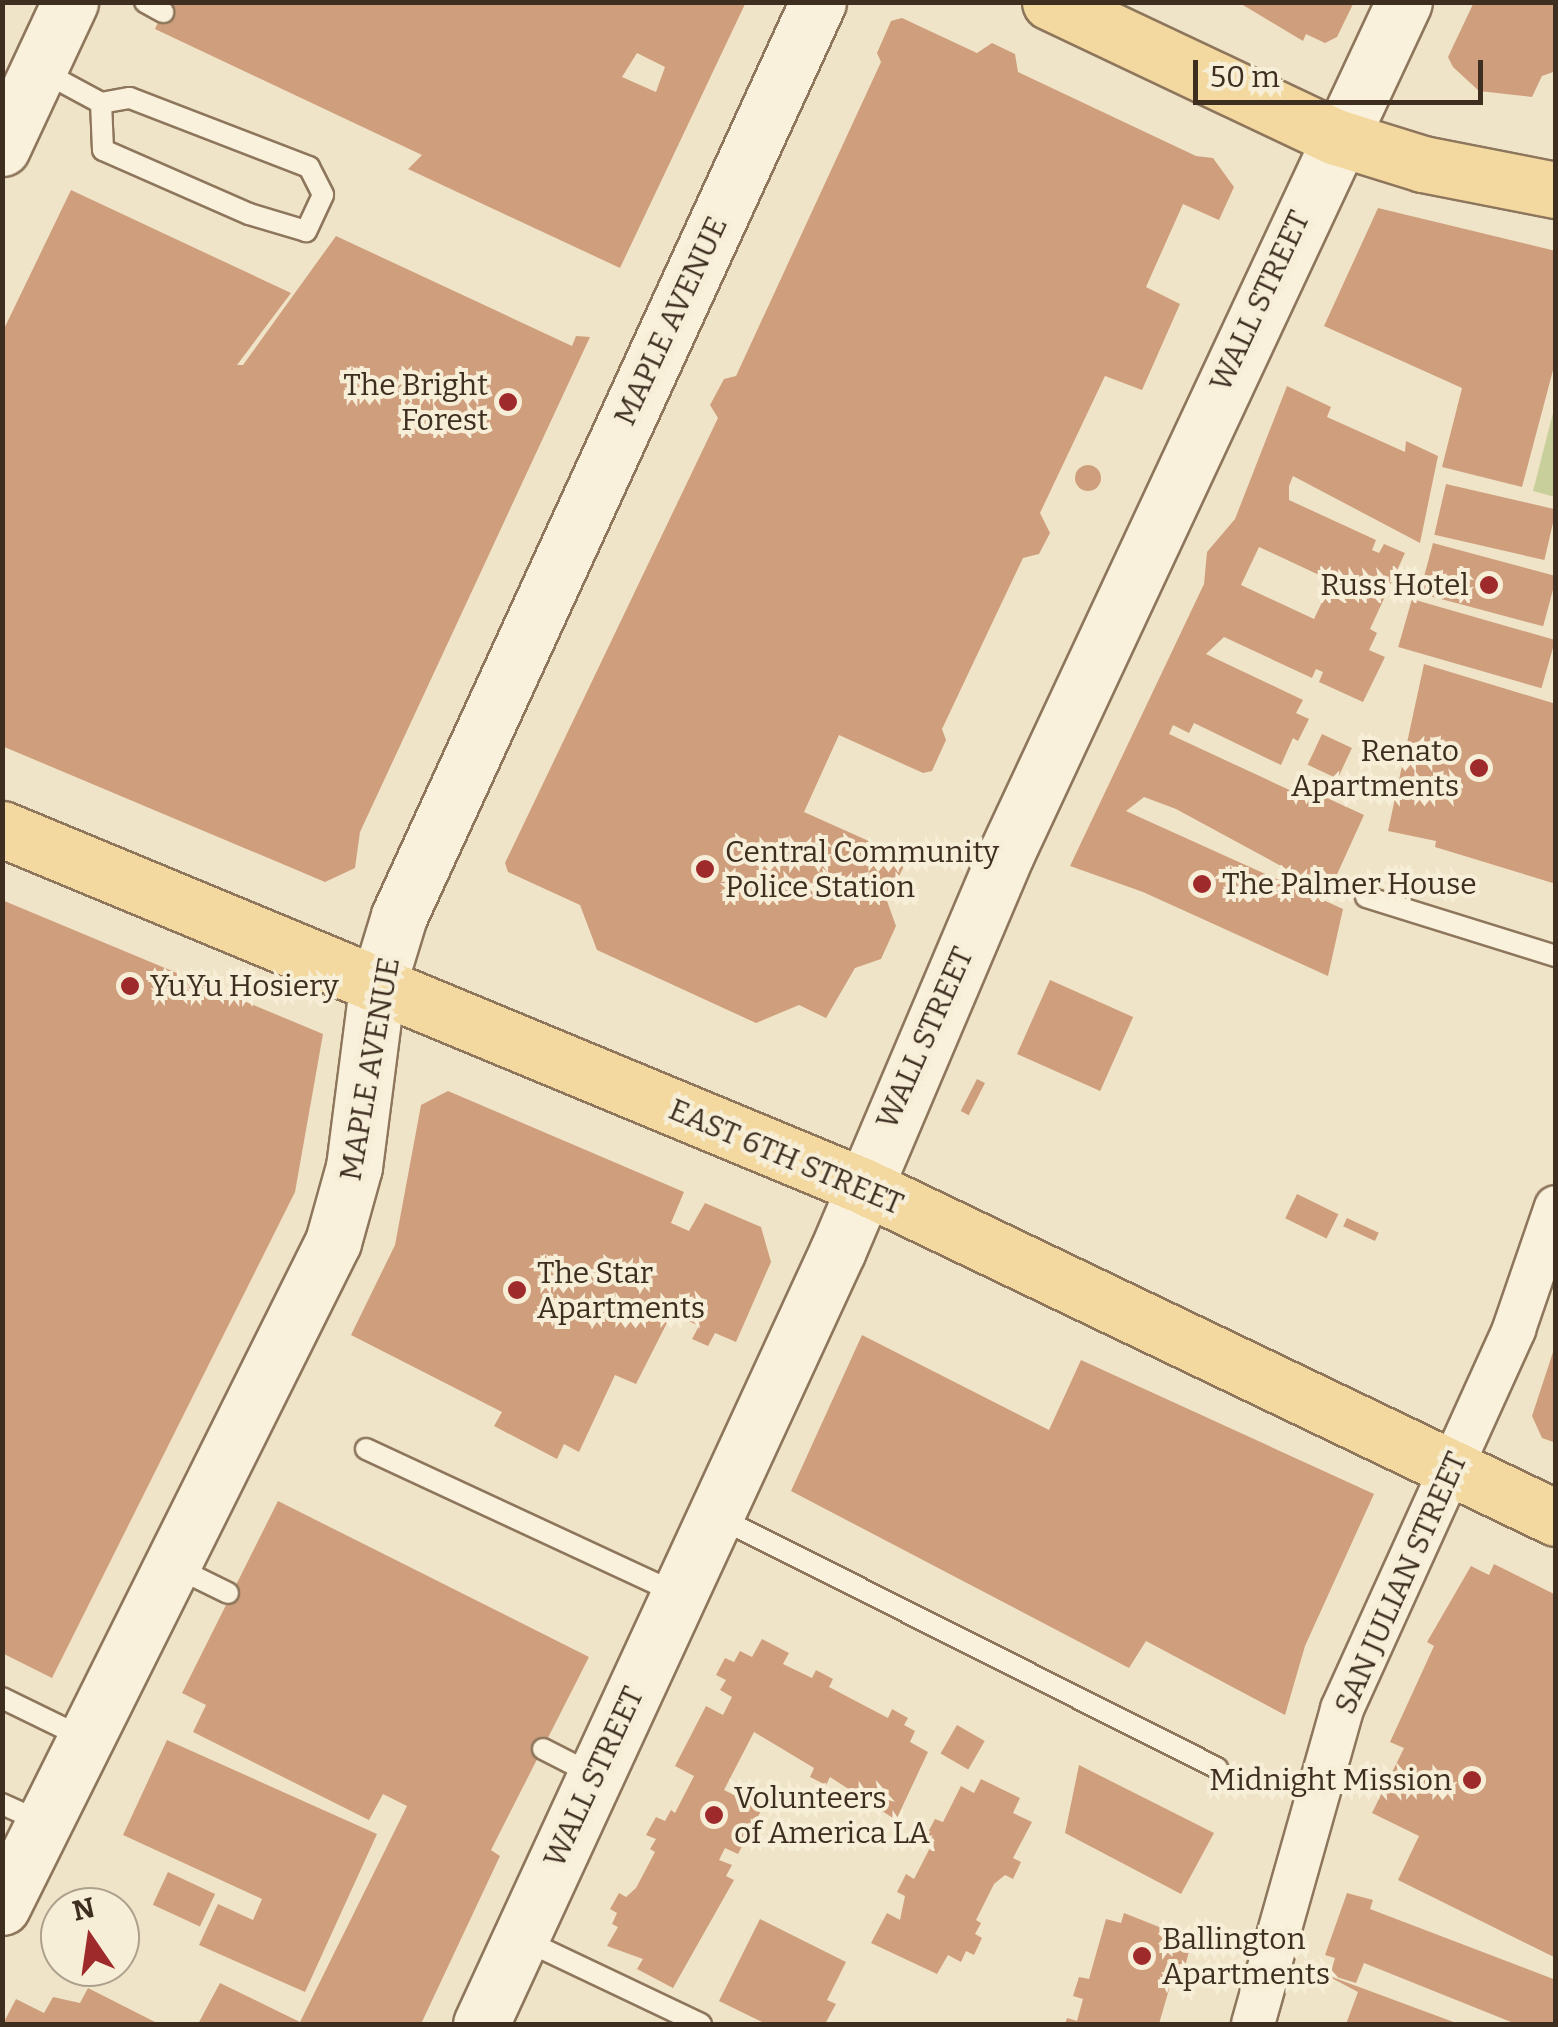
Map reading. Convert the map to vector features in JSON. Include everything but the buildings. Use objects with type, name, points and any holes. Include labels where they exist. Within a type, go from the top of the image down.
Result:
[{"type":"main road","points":[[1050,2],[1336,137],[1422,164],[1556,190]]},
{"type":"main road","name":"EAST 6TH STREET","points":[[2,829],[377,988],[863,1186],[1450,1472],[1556,1518]]},
{"type":"street","points":[[2,148],[70,2]]},
{"type":"street","name":"MAPLE AVENUE","points":[[2,1907],[25,1814],[90,1741],[346,1206],[377,988],[399,916],[818,2]]},
{"type":"street","name":"WALL STREET","points":[[481,2024],[863,1186],[1006,854],[1336,137],[1404,2]]},
{"type":"street","name":"SAN JULIAN STREET","points":[[1252,2024],[1342,1709],[1514,1330],[1556,1207]]},
{"type":"lane","points":[[38,70],[100,103],[130,98],[309,167],[323,195],[306,231],[249,214],[102,150],[100,103]]},
{"type":"lane","points":[[1366,897],[1556,956]]},
{"type":"lane","points":[[366,1449],[678,1594]]},
{"type":"lane","points":[[714,1515],[1218,1768]]},
{"type":"lane","points":[[175,1567],[228,1593]]},
{"type":"lane","points":[[2,1698],[90,1741]]},
{"type":"lane","points":[[542,1749],[594,1776]]},
{"type":"lane","points":[[520,1938],[701,2024]]},
{"type":"green space","points":[[1555,405],[1555,497],[1533,491]]},
{"type":"place","name":"The Bright Forest","points":[[508,402]]},
{"type":"place","name":"Russ Hotel","points":[[1489,585]]},
{"type":"place","name":"Renato Apartments","points":[[1479,768]]},
{"type":"place","name":"Central Community Police Station","points":[[705,869]]},
{"type":"place","name":"The Palmer House","points":[[1202,884]]},
{"type":"place","name":"YuYu Hosiery","points":[[130,986]]},
{"type":"place","name":"The Star Apartments","points":[[517,1290]]},
{"type":"place","name":"Midnight Mission","points":[[1472,1780]]},
{"type":"place","name":"Volunteers of America LA","points":[[714,1815]]},
{"type":"place","name":"Ballington Apartments","points":[[1142,1956]]}]
